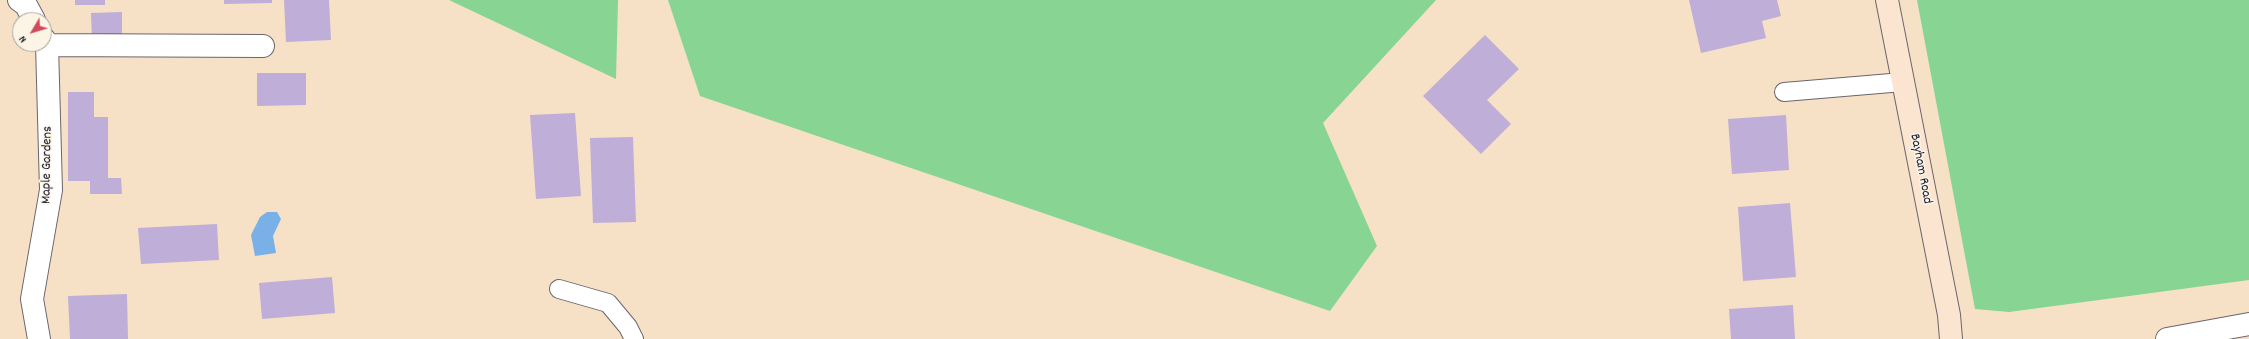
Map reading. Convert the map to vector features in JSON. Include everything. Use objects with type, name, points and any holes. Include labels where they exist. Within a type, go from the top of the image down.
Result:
[{"type":"main road","name":"Bayham Road","points":[[1887,0],[1949,315],[1951,339]]},
{"type":"street","points":[[19,0],[26,5],[30,12]]},
{"type":"street","points":[[52,42],[263,46]]},
{"type":"street","name":"Maple Gardens","points":[[38,339],[32,299],[51,190],[46,52]]},
{"type":"street","points":[[2167,339],[2249,324]]},
{"type":"lane","points":[[1784,92],[1903,82]]},
{"type":"lane","points":[[560,289],[608,303],[628,327],[634,339]]},
{"type":"green space","points":[[449,0],[618,0],[616,79]]},
{"type":"green space","points":[[668,0],[1436,0],[1323,123],[1377,246],[1330,311],[700,96]]},
{"type":"green space","points":[[1917,0],[2249,0],[2249,280],[2009,312],[1975,309]]},
{"type":"water","points":[[267,212],[277,212],[281,219],[273,236],[276,253],[255,256],[251,235],[260,217]]},
{"type":"building","points":[[75,0],[105,0],[105,5],[75,5]]},
{"type":"building","points":[[224,0],[272,0],[272,3],[224,4]]},
{"type":"building","points":[[284,0],[329,0],[331,40],[286,42]]},
{"type":"building","points":[[1689,0],[1777,0],[1781,16],[1762,21],[1766,38],[1701,53]]},
{"type":"building","points":[[122,12],[122,40],[92,41],[91,13]]},
{"type":"building","points":[[1485,35],[1519,69],[1487,100],[1511,124],[1481,154],[1423,96]]},
{"type":"building","points":[[257,73],[306,73],[306,105],[257,106]]},
{"type":"building","points":[[68,92],[94,92],[94,117],[108,117],[108,178],[121,178],[122,194],[90,194],[90,181],[68,181]]},
{"type":"building","points":[[575,113],[581,196],[536,199],[530,115]]},
{"type":"building","points":[[1786,115],[1789,170],[1732,174],[1728,119]]},
{"type":"building","points":[[633,137],[636,222],[593,223],[590,138]]},
{"type":"building","points":[[1790,203],[1796,277],[1743,281],[1738,207]]},
{"type":"building","points":[[217,224],[219,260],[141,264],[138,228]]},
{"type":"building","points":[[332,277],[335,313],[262,319],[259,283]]},
{"type":"building","points":[[127,294],[128,339],[70,339],[68,296]]},
{"type":"building","points":[[1793,305],[1795,339],[1731,339],[1729,309]]}]
